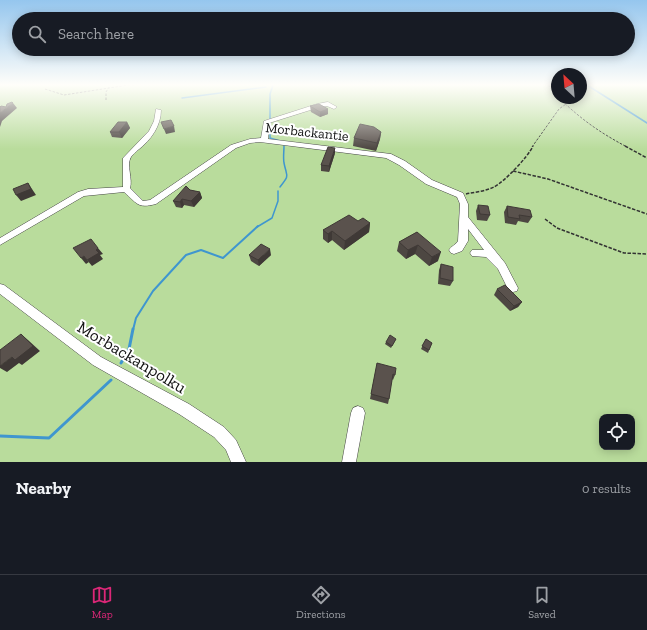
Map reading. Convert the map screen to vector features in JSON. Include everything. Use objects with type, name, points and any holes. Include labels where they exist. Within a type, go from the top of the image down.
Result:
[{"type":"street","points":[[264,141],[266,122],[315,107]]},
{"type":"street","points":[[0,242],[80,194],[126,189],[128,183],[128,157],[153,130],[158,120],[158,110]]},
{"type":"street","name":"Morbackantie","points":[[126,189],[132,193],[140,203],[145,205],[153,202],[196,174],[230,148],[252,141],[264,141],[388,156],[402,163],[429,182],[460,195]]},
{"type":"street","points":[[454,250],[459,248],[463,241],[464,204],[460,195]]},
{"type":"street","points":[[463,217],[502,266],[512,288]]},
{"type":"street","points":[[475,253],[488,254],[502,266]]},
{"type":"street","name":"Morbackanpolku","points":[[0,288],[97,361],[184,409],[219,432],[231,445],[239,462]]},
{"type":"street","points":[[349,462],[358,413]]},
{"type":"path","points":[[460,195],[494,187],[513,171],[530,153],[534,144],[559,109],[562,107]]},
{"type":"path","points":[[569,107],[580,118],[606,136],[647,158]]},
{"type":"path","points":[[513,171],[548,179],[647,214]]},
{"type":"path","points":[[545,219],[557,228],[624,253],[647,254]]},
{"type":"green space","points":[[0,107],[647,107],[647,462],[0,462]]},
{"type":"building","points":[[0,107],[8,107],[0,113]]},
{"type":"building","points":[[311,107],[324,107],[328,109],[320,112]]},
{"type":"building","points":[[171,120],[174,126],[164,129],[161,122]]},
{"type":"building","points":[[118,122],[127,122],[119,132],[110,132]]},
{"type":"building","points":[[360,124],[374,127],[381,132],[377,143],[354,138]]},
{"type":"building","points":[[328,147],[335,148],[329,166],[321,165]]},
{"type":"building","points":[[28,183],[31,189],[16,195],[13,189]]},
{"type":"building","points":[[186,186],[190,190],[200,192],[191,201],[182,199],[180,202],[173,201]]},
{"type":"building","points":[[478,205],[488,206],[490,215],[480,214]]},
{"type":"building","points":[[507,206],[530,210],[532,217],[519,215],[520,219],[508,217]]},
{"type":"building","points":[[349,215],[358,221],[363,218],[370,223],[345,241],[332,231],[328,234],[323,230]]},
{"type":"building","points":[[417,232],[441,252],[432,257],[418,245],[408,250],[399,242]]},
{"type":"building","points":[[91,239],[98,248],[96,250],[99,253],[87,260],[84,256],[81,258],[73,248]]},
{"type":"building","points":[[261,244],[270,249],[258,260],[249,255]]},
{"type":"building","points":[[441,264],[453,267],[453,281],[440,278]]},
{"type":"building","points":[[505,285],[522,302],[514,306],[497,289]]},
{"type":"building","points":[[21,334],[33,346],[15,360],[12,357],[0,366],[0,350]]},
{"type":"building","points":[[390,335],[396,339],[392,346],[386,342]]},
{"type":"building","points":[[426,339],[432,343],[429,350],[422,346]]},
{"type":"building","points":[[377,363],[396,368],[395,375],[393,374],[389,399],[371,394]]},
{"type":"waterway","points":[[270,107],[270,119]]},
{"type":"waterway","points":[[621,107],[647,123]]},
{"type":"waterway","points":[[270,124],[270,138],[280,141]]},
{"type":"waterway","points":[[280,187],[287,176],[284,161],[284,146]]},
{"type":"waterway","points":[[257,227],[272,218],[278,201],[278,191]]},
{"type":"waterway","points":[[133,330],[136,318],[153,291],[186,255],[201,250],[223,258],[258,226]]},
{"type":"waterway","points":[[121,363],[129,349],[133,329]]},
{"type":"waterway","points":[[0,436],[49,438],[111,380]]}]
